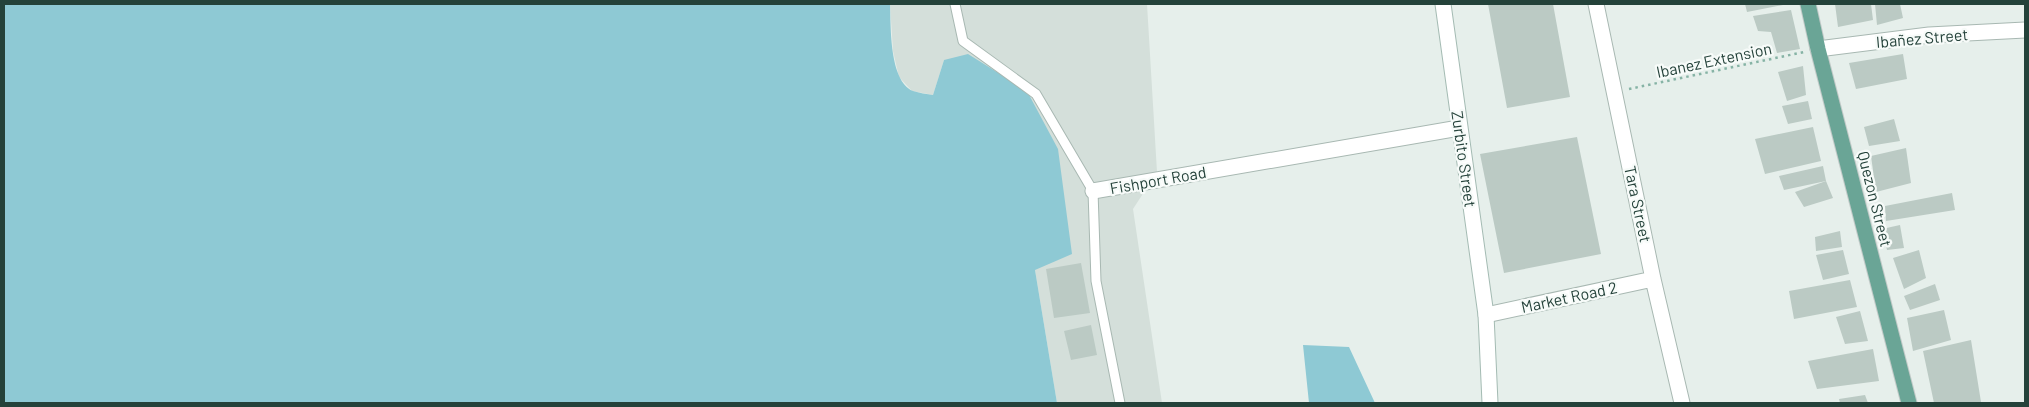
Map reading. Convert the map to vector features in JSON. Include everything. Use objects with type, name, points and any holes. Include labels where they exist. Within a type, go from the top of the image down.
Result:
[{"type":"main road","name":"Quezon Street","points":[[1808,4],[1909,403]]},
{"type":"street","name":"Zurbito Street","points":[[1443,4],[1486,315],[1490,403]]},
{"type":"street","name":"Tara Street","points":[[1596,4],[1653,279],[1682,403]]},
{"type":"street","name":"Ibañez Street","points":[[1818,49],[1929,35],[2025,30]]},
{"type":"street","name":"Fishport Road","points":[[1093,191],[1459,128]]},
{"type":"street","name":"Market Road 2","points":[[1486,315],[1653,279]]},
{"type":"lane","name":"Fishport Road","points":[[955,4],[963,41],[1036,94],[1093,191]]},
{"type":"lane","points":[[1093,191],[1096,281],[1120,403]]},
{"type":"path","name":"Ibanez Extension","points":[[1615,92],[1818,49]]},
{"type":"shaded area","points":[[890,4],[1147,4],[1157,172],[1133,209],[1162,403],[1057,403],[1035,270],[944,60],[933,95],[912,91],[899,77],[893,51]]},
{"type":"water","points":[[4,4],[890,4],[891,39],[895,65],[905,85],[913,91],[933,95],[944,60],[968,54],[1027,91],[1058,149],[1072,254],[1035,270],[1057,403],[4,403]]},
{"type":"water","points":[[1303,345],[1349,347],[1375,403],[1309,403]]},
{"type":"building","points":[[1488,4],[1553,4],[1570,97],[1507,108]]},
{"type":"building","points":[[1745,4],[1783,4],[1783,5],[1747,12]]},
{"type":"building","points":[[1835,4],[1871,4],[1873,20],[1838,27]]},
{"type":"building","points":[[1875,4],[1900,4],[1903,18],[1877,25]]},
{"type":"building","points":[[1791,10],[1800,49],[1777,53],[1771,32],[1758,31],[1753,16]]},
{"type":"building","points":[[1903,54],[1907,79],[1856,89],[1849,63]]},
{"type":"building","points":[[1803,66],[1806,95],[1787,101],[1778,72]]},
{"type":"building","points":[[1808,101],[1812,119],[1788,124],[1782,106]]},
{"type":"building","points":[[1894,119],[1900,141],[1869,146],[1864,127]]},
{"type":"building","points":[[1813,127],[1821,161],[1765,174],[1755,139]]},
{"type":"building","points":[[1577,137],[1601,254],[1504,273],[1480,154]]},
{"type":"building","points":[[1906,148],[1911,183],[1876,192],[1871,156]]},
{"type":"building","points":[[1823,166],[1826,181],[1784,190],[1779,176]]},
{"type":"building","points":[[1826,181],[1833,198],[1804,207],[1795,192]]},
{"type":"building","points":[[1952,193],[1955,210],[1886,221],[1885,206]]},
{"type":"building","points":[[1900,225],[1904,248],[1887,250],[1882,229]]},
{"type":"building","points":[[1840,231],[1842,247],[1816,251],[1815,237]]},
{"type":"building","points":[[1843,250],[1849,274],[1823,280],[1816,255]]},
{"type":"building","points":[[1919,250],[1926,278],[1904,289],[1893,258]]},
{"type":"building","points":[[1081,263],[1090,313],[1054,318],[1046,269]]},
{"type":"building","points":[[1850,280],[1857,307],[1794,319],[1789,291]]},
{"type":"building","points":[[1935,284],[1940,300],[1910,310],[1904,296]]},
{"type":"building","points":[[1944,310],[1951,340],[1913,351],[1907,318]]},
{"type":"building","points":[[1860,311],[1868,341],[1845,344],[1836,317]]},
{"type":"building","points":[[1091,325],[1097,355],[1071,360],[1064,331]]},
{"type":"building","points":[[1971,340],[1981,402],[1934,403],[1923,351]]},
{"type":"building","points":[[1873,349],[1879,381],[1817,389],[1808,361]]},
{"type":"building","points":[[1865,395],[1868,403],[1840,403],[1839,399]]}]
